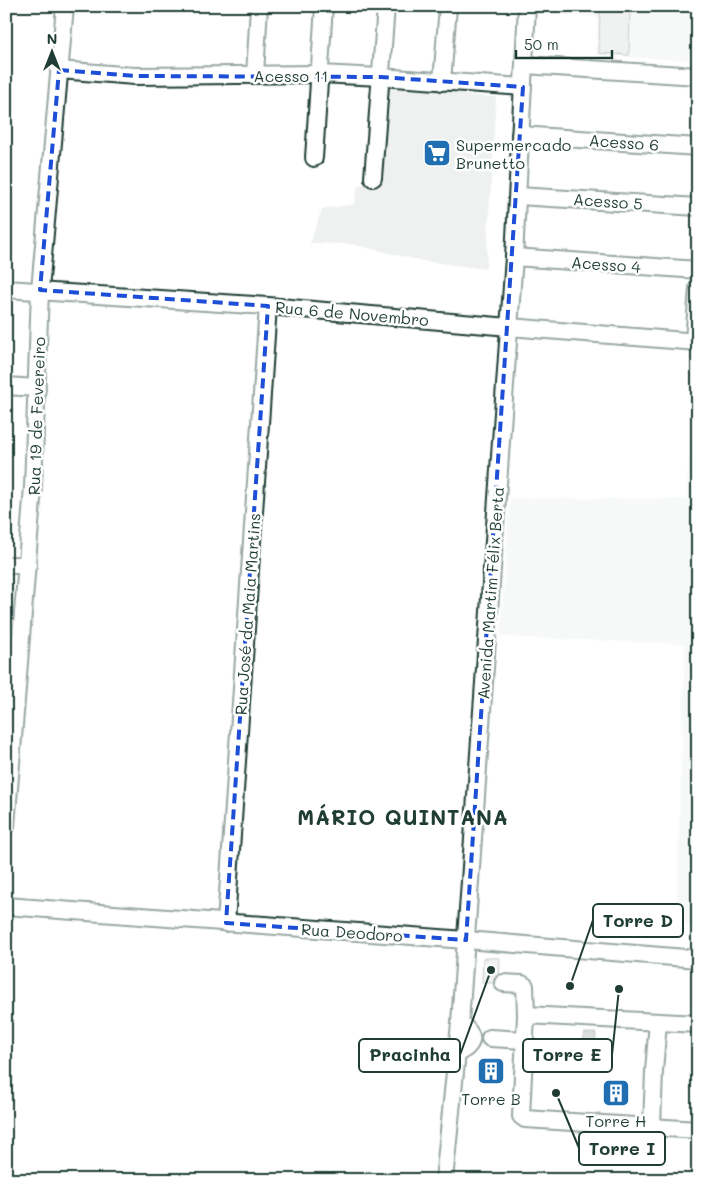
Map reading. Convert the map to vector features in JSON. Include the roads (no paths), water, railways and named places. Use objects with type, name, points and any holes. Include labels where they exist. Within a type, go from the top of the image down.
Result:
[{"type":"street","name":"Rua 19 de Fevereiro","points":[[6,826],[28,565],[33,486],[40,290],[65,6]]},
{"type":"street","points":[[255,75],[259,6]]},
{"type":"street","points":[[314,158],[324,6]]},
{"type":"street","points":[[373,178],[386,6]]},
{"type":"street","points":[[442,82],[448,6]]},
{"type":"street","name":"Avenida Martim Félix Berta","points":[[444,1180],[460,1023],[466,940],[518,196],[527,6]]},
{"type":"street","points":[[524,66],[698,76]]},
{"type":"street","name":"Acesso 11","points":[[59,70],[134,76],[320,74],[523,88]]},
{"type":"street","name":"Acesso 6","points":[[520,135],[698,147]]},
{"type":"street","name":"Acesso 5","points":[[518,196],[698,207]]},
{"type":"street","name":"Acesso 4","points":[[514,257],[698,270]]},
{"type":"street","name":"Rua 6 de Novembro","points":[[6,288],[268,306],[696,342]]},
{"type":"street","points":[[696,342],[698,288]]},
{"type":"street","name":"Rua José da Maia Martins","points":[[226,923],[268,306]]},
{"type":"street","points":[[6,386],[37,388]]},
{"type":"street","points":[[6,564],[28,565]]},
{"type":"street","name":"Rua Deodoro","points":[[6,906],[698,959]]},
{"type":"street","points":[[503,983],[522,984],[525,986],[526,1016],[521,1116],[524,1120],[698,1130]]},
{"type":"street","points":[[526,1016],[698,1024]]},
{"type":"street","points":[[652,1127],[658,1022]]},
{"type":"street","points":[[460,1023],[479,1040]]},
{"type":"street","points":[[457,1054],[479,1040],[524,1042]]},
{"type":"place","name":"Supermercado Brunetto","points":[[437,153]]},
{"type":"place","name":"Pracinha","points":[[491,970]]},
{"type":"place","name":"Torre D","points":[[570,986]]},
{"type":"place","name":"Torre E","points":[[619,989]]},
{"type":"place","name":"Torre B","points":[[491,1071]]},
{"type":"place","name":"Torre I","points":[[556,1093]]},
{"type":"place","name":"Torre H","points":[[616,1093]]},
{"type":"district","name":"MÁRIO QUINTANA","points":[[403,816]]}]
